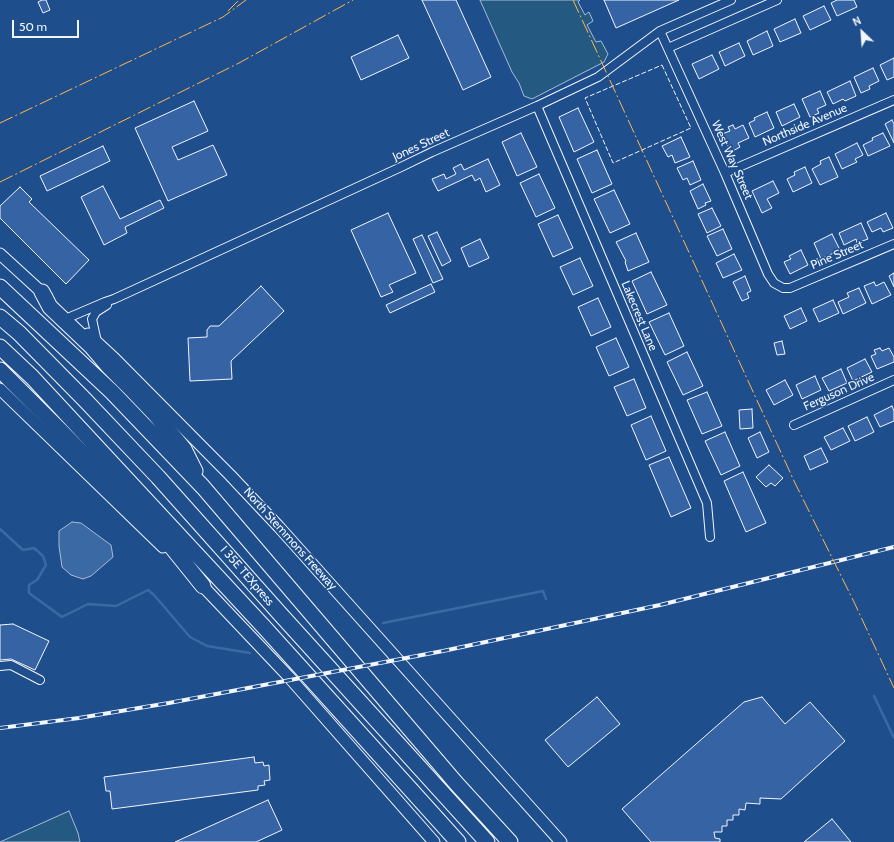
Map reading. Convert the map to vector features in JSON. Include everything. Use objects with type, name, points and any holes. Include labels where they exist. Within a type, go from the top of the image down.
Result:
[{"type":"highway","points":[[0,287],[112,392],[203,487],[451,777],[510,842]]},
{"type":"highway","points":[[42,292],[50,307],[91,346],[108,366],[131,388],[184,449],[203,487]]},
{"type":"highway","name":"I 35E TEXpress","points":[[0,317],[19,333],[158,477],[487,842]]},
{"type":"highway","points":[[0,347],[32,376],[253,615],[458,842]]},
{"type":"highway","points":[[0,370],[61,430],[166,540],[203,586]]},
{"type":"main road","name":"North Stemmons Freeway","points":[[0,254],[97,342],[236,480],[280,527],[561,842]]},
{"type":"main road","points":[[0,389],[203,586],[289,677],[434,842]]},
{"type":"street","name":"Jones Street","points":[[70,318],[598,77],[660,31],[731,0]]},
{"type":"street","points":[[668,48],[777,0]]},
{"type":"street","name":"West Way Street","points":[[660,31],[725,173],[768,274],[774,283],[783,288],[790,288]]},
{"type":"street","name":"Northside Avenue","points":[[725,173],[894,100]]},
{"type":"street","name":"Lakecrest Lane","points":[[537,106],[706,503],[710,537]]},
{"type":"street","name":"Pine Street","points":[[790,288],[894,244]]},
{"type":"street","name":"Jones Street","points":[[97,342],[92,319],[96,312],[114,299]]},
{"type":"street","name":"Ferguson Drive","points":[[794,425],[894,380]]},
{"type":"street","points":[[0,666],[11,664],[40,680]]},
{"type":"shaded area","points":[[480,0],[580,0],[578,2],[585,15],[589,12],[593,21],[587,25],[596,42],[601,41],[608,54],[604,62],[532,99],[524,96]]},
{"type":"shaded area","points":[[72,522],[81,523],[111,545],[113,557],[91,576],[83,579],[71,575],[62,567],[59,546],[59,531]]},
{"type":"shaded area","points":[[69,811],[80,842],[0,842]]},
{"type":"building","points":[[46,0],[50,10],[43,13],[38,2]]},
{"type":"building","points":[[422,0],[456,0],[491,77],[463,90]]},
{"type":"building","points":[[604,0],[679,0],[616,28]]},
{"type":"building","points":[[837,0],[854,0],[857,7],[837,16],[831,3]]},
{"type":"building","points":[[824,6],[831,20],[810,30],[803,16]]},
{"type":"building","points":[[795,19],[801,33],[780,42],[774,29]]},
{"type":"building","points":[[767,31],[773,46],[753,55],[747,41]]},
{"type":"building","points":[[398,35],[409,58],[361,80],[351,57]]},
{"type":"building","points":[[739,43],[745,56],[725,66],[719,52]]},
{"type":"building","points":[[712,55],[719,69],[699,79],[692,64]]},
{"type":"building","points":[[894,58],[894,77],[887,80],[880,65]]},
{"type":"building","points":[[873,68],[879,81],[869,86],[870,89],[861,93],[854,77]]},
{"type":"building","points":[[850,81],[856,96],[845,101],[843,99],[833,104],[827,92]]},
{"type":"building","points":[[820,91],[826,105],[817,109],[819,113],[810,117],[802,99]]},
{"type":"building","points":[[194,101],[208,131],[172,147],[178,160],[213,145],[227,175],[168,201],[135,128]]},
{"type":"building","points":[[794,104],[800,117],[782,126],[776,112]]},
{"type":"building","points":[[578,108],[594,142],[574,152],[559,117]]},
{"type":"building","points":[[767,112],[774,128],[755,137],[749,123],[755,120],[754,118]]},
{"type":"building","points":[[892,120],[894,124],[894,143],[885,124]]},
{"type":"building","points":[[733,125],[735,129],[743,125],[749,138],[738,143],[740,147],[731,152],[722,134],[730,131],[728,127]]},
{"type":"building","points":[[521,133],[537,167],[517,176],[502,142]]},
{"type":"building","points":[[883,133],[890,146],[868,156],[863,145],[873,140],[872,138]]},
{"type":"building","points":[[681,137],[690,157],[675,163],[672,155],[668,157],[662,146]]},
{"type":"building","points":[[857,143],[863,155],[855,159],[857,162],[842,169],[835,154]]},
{"type":"building","points":[[103,146],[110,161],[47,191],[40,176]]},
{"type":"building","points":[[597,150],[612,184],[592,193],[577,159]]},
{"type":"building","points":[[829,157],[838,177],[820,185],[812,169],[821,164],[820,161]]},
{"type":"building","points":[[488,159],[500,185],[486,192],[480,178],[475,181],[472,175],[438,191],[432,179],[444,174],[446,179],[456,174],[453,168],[461,164],[464,170]]},
{"type":"building","points":[[693,161],[701,180],[690,185],[687,178],[683,180],[677,168]]},
{"type":"building","points":[[805,167],[812,183],[793,192],[787,179],[795,175],[794,172]]},
{"type":"building","points":[[539,174],[555,208],[536,217],[520,183]]},
{"type":"building","points":[[773,181],[779,193],[767,199],[772,208],[762,213],[752,191]]},
{"type":"building","points":[[703,184],[711,201],[705,203],[706,205],[698,209],[690,191]]},
{"type":"building","points":[[103,186],[120,219],[160,200],[164,208],[125,227],[127,233],[104,245],[81,197]]},
{"type":"building","points":[[20,187],[32,199],[29,202],[89,260],[66,284],[0,218],[0,206]]},
{"type":"building","points":[[614,190],[630,224],[610,233],[594,199]]},
{"type":"building","points":[[712,208],[721,226],[707,233],[698,214]]},
{"type":"building","points":[[388,213],[416,273],[389,285],[393,292],[381,297],[351,230]]},
{"type":"building","points":[[886,213],[893,228],[883,232],[881,228],[872,232],[867,222]]},
{"type":"building","points":[[558,215],[573,248],[553,257],[538,224]]},
{"type":"building","points":[[861,223],[868,239],[857,243],[856,239],[844,245],[839,233]]},
{"type":"building","points":[[723,229],[732,249],[717,256],[707,236]]},
{"type":"building","points":[[437,232],[451,261],[442,266],[428,236]]},
{"type":"building","points":[[636,233],[649,262],[628,271],[626,261],[616,242]]},
{"type":"building","points":[[832,234],[840,250],[821,259],[814,243]]},
{"type":"building","points":[[422,235],[443,279],[433,283],[413,239]]},
{"type":"building","points":[[480,239],[489,258],[469,267],[461,248]]},
{"type":"building","points":[[801,250],[808,265],[790,274],[784,262],[791,259],[789,256]]},
{"type":"building","points":[[734,254],[742,270],[723,278],[716,263]]},
{"type":"building","points":[[580,258],[593,286],[573,295],[560,267]]},
{"type":"building","points":[[651,272],[667,305],[647,314],[632,281]]},
{"type":"building","points":[[894,273],[894,287],[889,276]]},
{"type":"building","points":[[745,276],[751,291],[747,293],[749,298],[742,301],[733,282]]},
{"type":"building","points":[[874,282],[876,286],[884,282],[891,295],[872,304],[864,286]]},
{"type":"building","points":[[431,284],[435,292],[390,313],[386,305]]},
{"type":"building","points":[[261,286],[284,311],[231,361],[232,379],[190,381],[188,338],[207,337],[207,330],[210,326],[219,326]]},
{"type":"building","points":[[859,288],[866,303],[843,314],[838,302],[849,297],[847,293]]},
{"type":"building","points":[[598,298],[611,327],[591,336],[578,307]]},
{"type":"building","points":[[833,300],[839,313],[819,322],[813,309]]},
{"type":"building","points":[[801,308],[807,321],[790,329],[784,316]]},
{"type":"building","points":[[669,313],[684,346],[665,355],[649,322]]},
{"type":"building","points":[[616,338],[629,367],[609,376],[596,347]]},
{"type":"building","points":[[782,341],[785,354],[777,355],[774,343]]},
{"type":"building","points":[[880,348],[882,351],[889,348],[894,357],[894,362],[877,369],[871,356],[876,354],[874,350]]},
{"type":"building","points":[[687,352],[703,386],[683,395],[667,362]]},
{"type":"building","points":[[865,359],[872,372],[853,381],[847,368]]},
{"type":"building","points":[[841,369],[847,383],[829,391],[822,378]]},
{"type":"building","points":[[815,376],[821,390],[802,399],[796,385]]},
{"type":"building","points":[[634,379],[646,408],[627,416],[614,387]]},
{"type":"building","points":[[785,380],[793,395],[774,405],[766,390]]},
{"type":"building","points":[[707,392],[722,426],[702,434],[687,400]]},
{"type":"building","points":[[892,406],[894,411],[894,421],[880,427],[874,415]]},
{"type":"building","points":[[752,409],[753,428],[740,429],[739,410]]},
{"type":"building","points":[[651,416],[666,451],[646,460],[631,425]]},
{"type":"building","points":[[867,417],[874,432],[855,441],[848,426]]},
{"type":"building","points":[[843,428],[850,441],[831,450],[824,437]]},
{"type":"building","points":[[725,432],[740,466],[721,475],[705,441]]},
{"type":"building","points":[[760,432],[769,452],[757,458],[748,438]]},
{"type":"building","points":[[821,448],[828,462],[810,470],[804,456]]},
{"type":"building","points":[[669,457],[691,508],[671,517],[649,465]]},
{"type":"building","points":[[769,465],[783,478],[775,486],[771,483],[766,487],[756,477]]},
{"type":"building","points":[[743,472],[766,523],[746,532],[724,481]]},
{"type":"building","points":[[13,624],[49,641],[35,670],[11,659],[0,660],[0,625]]},
{"type":"building","points":[[597,697],[620,724],[568,767],[545,740]]},
{"type":"building","points":[[762,697],[785,724],[810,702],[845,741],[781,799],[760,798],[760,804],[746,803],[745,810],[739,809],[739,815],[733,815],[733,820],[727,820],[727,826],[722,826],[722,832],[714,832],[715,838],[720,839],[720,842],[651,842],[622,809],[744,702]]},
{"type":"building","points":[[254,757],[255,763],[263,762],[264,766],[269,765],[270,780],[264,781],[265,785],[258,786],[258,790],[112,809],[110,791],[106,791],[104,777]]},
{"type":"building","points":[[268,800],[282,830],[256,842],[175,842]]},
{"type":"building","points":[[832,819],[851,842],[804,842]]},
{"type":"waterway","points":[[0,529],[23,550],[34,548],[43,556],[46,565],[37,580],[29,585],[29,593],[62,617],[88,604],[116,606],[148,590],[190,637],[207,646],[250,653]]},
{"type":"waterway","points":[[383,623],[543,591],[546,599]]},
{"type":"waterway","points":[[874,696],[894,738]]},
{"type":"railway","points":[[0,728],[79,718],[169,703],[443,651],[660,605],[894,547]]},
{"type":"fence","points":[[662,65],[691,128],[613,163],[585,98],[662,65]]},
{"type":"power","points":[[228,11],[239,0]]},
{"type":"power","points":[[0,123],[223,17],[246,0]]},
{"type":"power","points":[[0,182],[239,63],[353,0]]},
{"type":"power","points":[[573,0],[795,483],[854,602],[894,688]]}]
